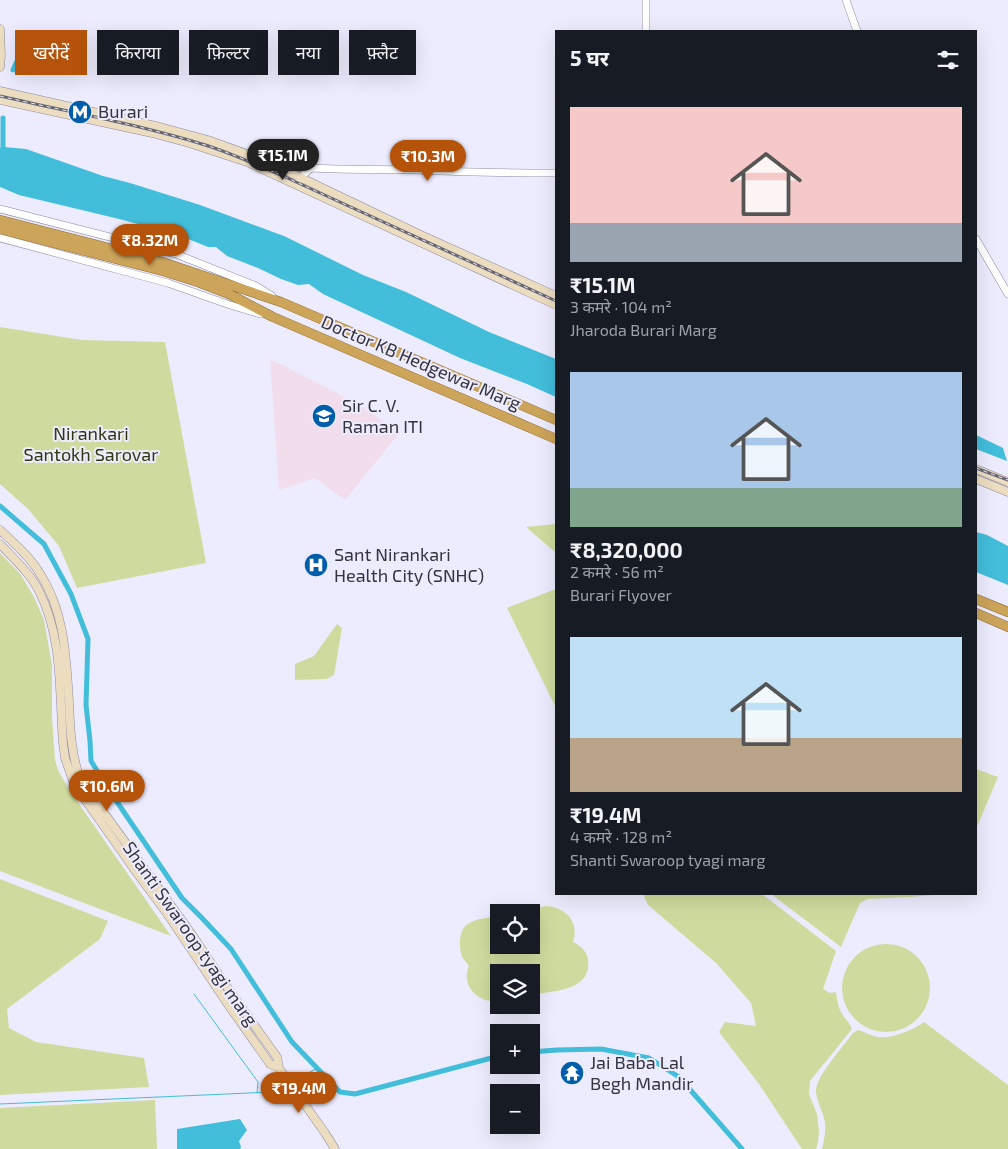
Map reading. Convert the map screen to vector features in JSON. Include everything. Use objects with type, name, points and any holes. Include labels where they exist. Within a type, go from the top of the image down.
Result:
[{"type":"highway","points":[[0,220],[159,261],[231,290]]},
{"type":"highway","points":[[0,229],[231,290]]},
{"type":"highway","name":"Doctor KB Hedgewar Marg","points":[[231,290],[281,302],[555,420]]},
{"type":"highway","name":"Doctor KB Hedgewar Marg","points":[[231,290],[273,317],[555,439]]},
{"type":"highway","points":[[977,599],[1008,612]]},
{"type":"highway","points":[[977,614],[1008,627]]},
{"type":"main road","points":[[0,29],[0,66]]},
{"type":"main road","points":[[0,91],[160,127],[208,140],[266,161],[555,296]]},
{"type":"main road","points":[[0,100],[152,133],[247,162],[555,305]]},
{"type":"main road","points":[[977,469],[1008,482]]},
{"type":"main road","points":[[977,479],[1008,492]]},
{"type":"main road","name":"Shanti Swaroop tyagi marg","points":[[0,530],[18,546],[39,571],[54,598],[63,632],[67,662],[70,733],[76,768],[81,780],[169,910],[186,941],[227,1003],[270,1064],[279,1068]]},
{"type":"main road","name":"Shanti Swaroop tyagi marg","points":[[0,544],[22,566],[39,590],[48,612],[57,648],[62,743],[74,784],[134,870],[193,936],[277,1057],[279,1068],[335,1149]]},
{"type":"main road","points":[[186,941],[193,936]]},
{"type":"street","points":[[646,0],[646,30]]},
{"type":"street","points":[[846,0],[857,30]]},
{"type":"street","points":[[278,167],[345,170],[555,173]]},
{"type":"street","points":[[296,184],[312,168]]},
{"type":"street","points":[[0,209],[176,254],[256,286],[281,302]]},
{"type":"street","points":[[0,238],[168,283],[227,304],[273,317]]},
{"type":"street","points":[[977,241],[1008,294]]},
{"type":"shaded area","name":"Sir C. V. Raman ITI","points":[[270,359],[351,400],[400,432],[345,500],[315,478],[279,490]]},
{"type":"green space","name":"Nirankari Santokh Sarovar","points":[[0,327],[82,340],[165,342],[206,563],[77,588],[59,546],[28,509],[0,484]]},
{"type":"green space","points":[[555,524],[555,552],[526,527]]},
{"type":"green space","points":[[0,553],[21,575],[34,597],[44,620],[52,665],[52,716],[55,760],[58,770],[70,791],[171,936],[0,871]]},
{"type":"green space","points":[[555,589],[555,706],[507,608]]},
{"type":"green space","points":[[337,624],[342,628],[334,675],[327,679],[295,680],[295,664],[314,656]]},
{"type":"green space","points":[[977,769],[998,777],[977,827]]},
{"type":"green space","points":[[0,879],[108,921],[100,939],[7,1009],[9,1028],[36,1042],[144,1058],[149,1087],[0,1095]]},
{"type":"green space","points":[[643,895],[763,895],[836,951],[823,989],[830,993],[836,992],[842,1014],[852,1029],[810,1081],[809,1094],[817,1114],[819,1131],[816,1149],[802,1149],[759,1084],[719,1032],[725,1022],[756,1026],[751,1003],[716,963],[648,905]]},
{"type":"green space","points":[[772,895],[933,895],[867,899],[860,903],[841,947]]},
{"type":"green space","points":[[546,906],[559,909],[573,922],[575,935],[573,942],[583,949],[588,960],[588,970],[584,978],[578,984],[569,988],[540,993],[540,964],[490,964],[490,1001],[478,997],[469,987],[467,980],[469,966],[462,957],[460,944],[462,930],[475,920],[490,917],[490,954],[540,954],[540,907]]},
{"type":"green space","points":[[886,944],[903,947],[917,957],[927,971],[930,988],[927,1005],[917,1019],[903,1029],[886,1032],[869,1029],[855,1019],[845,1005],[842,988],[845,971],[855,957],[869,947]]},
{"type":"green space","points":[[924,1022],[1008,1085],[1008,1149],[822,1149],[825,1136],[825,1122],[816,1092],[817,1086],[825,1070],[853,1033],[858,1030],[875,1036],[890,1037],[908,1031]]},
{"type":"green space","points":[[155,1100],[157,1149],[0,1149],[0,1108]]},
{"type":"water","points":[[0,148],[26,149],[103,176],[200,205],[284,236],[363,275],[406,292],[489,332],[555,359],[555,397],[460,358],[323,294],[309,284],[298,285],[227,256],[216,247],[208,247],[176,234],[19,195],[0,187]]},
{"type":"water","points":[[977,435],[1003,448],[1007,461],[977,449]]},
{"type":"water","points":[[977,532],[987,535],[1008,546],[1008,585],[977,572]]},
{"type":"water","points":[[240,1119],[247,1130],[239,1141],[240,1149],[177,1149],[177,1129]]},
{"type":"waterway","points":[[13,70],[15,66]]},
{"type":"waterway","points":[[3,118],[3,153]]},
{"type":"waterway","points":[[0,506],[44,544],[71,594],[88,639],[86,705],[91,761],[182,898],[231,949],[292,1042],[340,1092],[355,1094],[490,1058]]},
{"type":"waterway","points":[[194,994],[258,1082],[257,1093]]},
{"type":"waterway","points":[[540,1051],[601,1049],[649,1058],[679,1077],[742,1149]]},
{"type":"waterway","points":[[305,1075],[317,1068]]},
{"type":"waterway","points":[[0,1104],[272,1092],[285,1087]]},
{"type":"railway","points":[[0,96],[154,131],[205,145],[244,159],[555,301]]},
{"type":"railway","points":[[977,468],[1008,480]]},
{"type":"place","name":"Burari","points":[[80,112]]},
{"type":"place","name":"Sir C. V. Raman ITI","points":[[324,416]]},
{"type":"place","name":"Sant Nirankari Health City (SNHC)","points":[[316,565]]},
{"type":"place","name":"Jai Baba Lal Begh Mandir","points":[[572,1073]]}]
